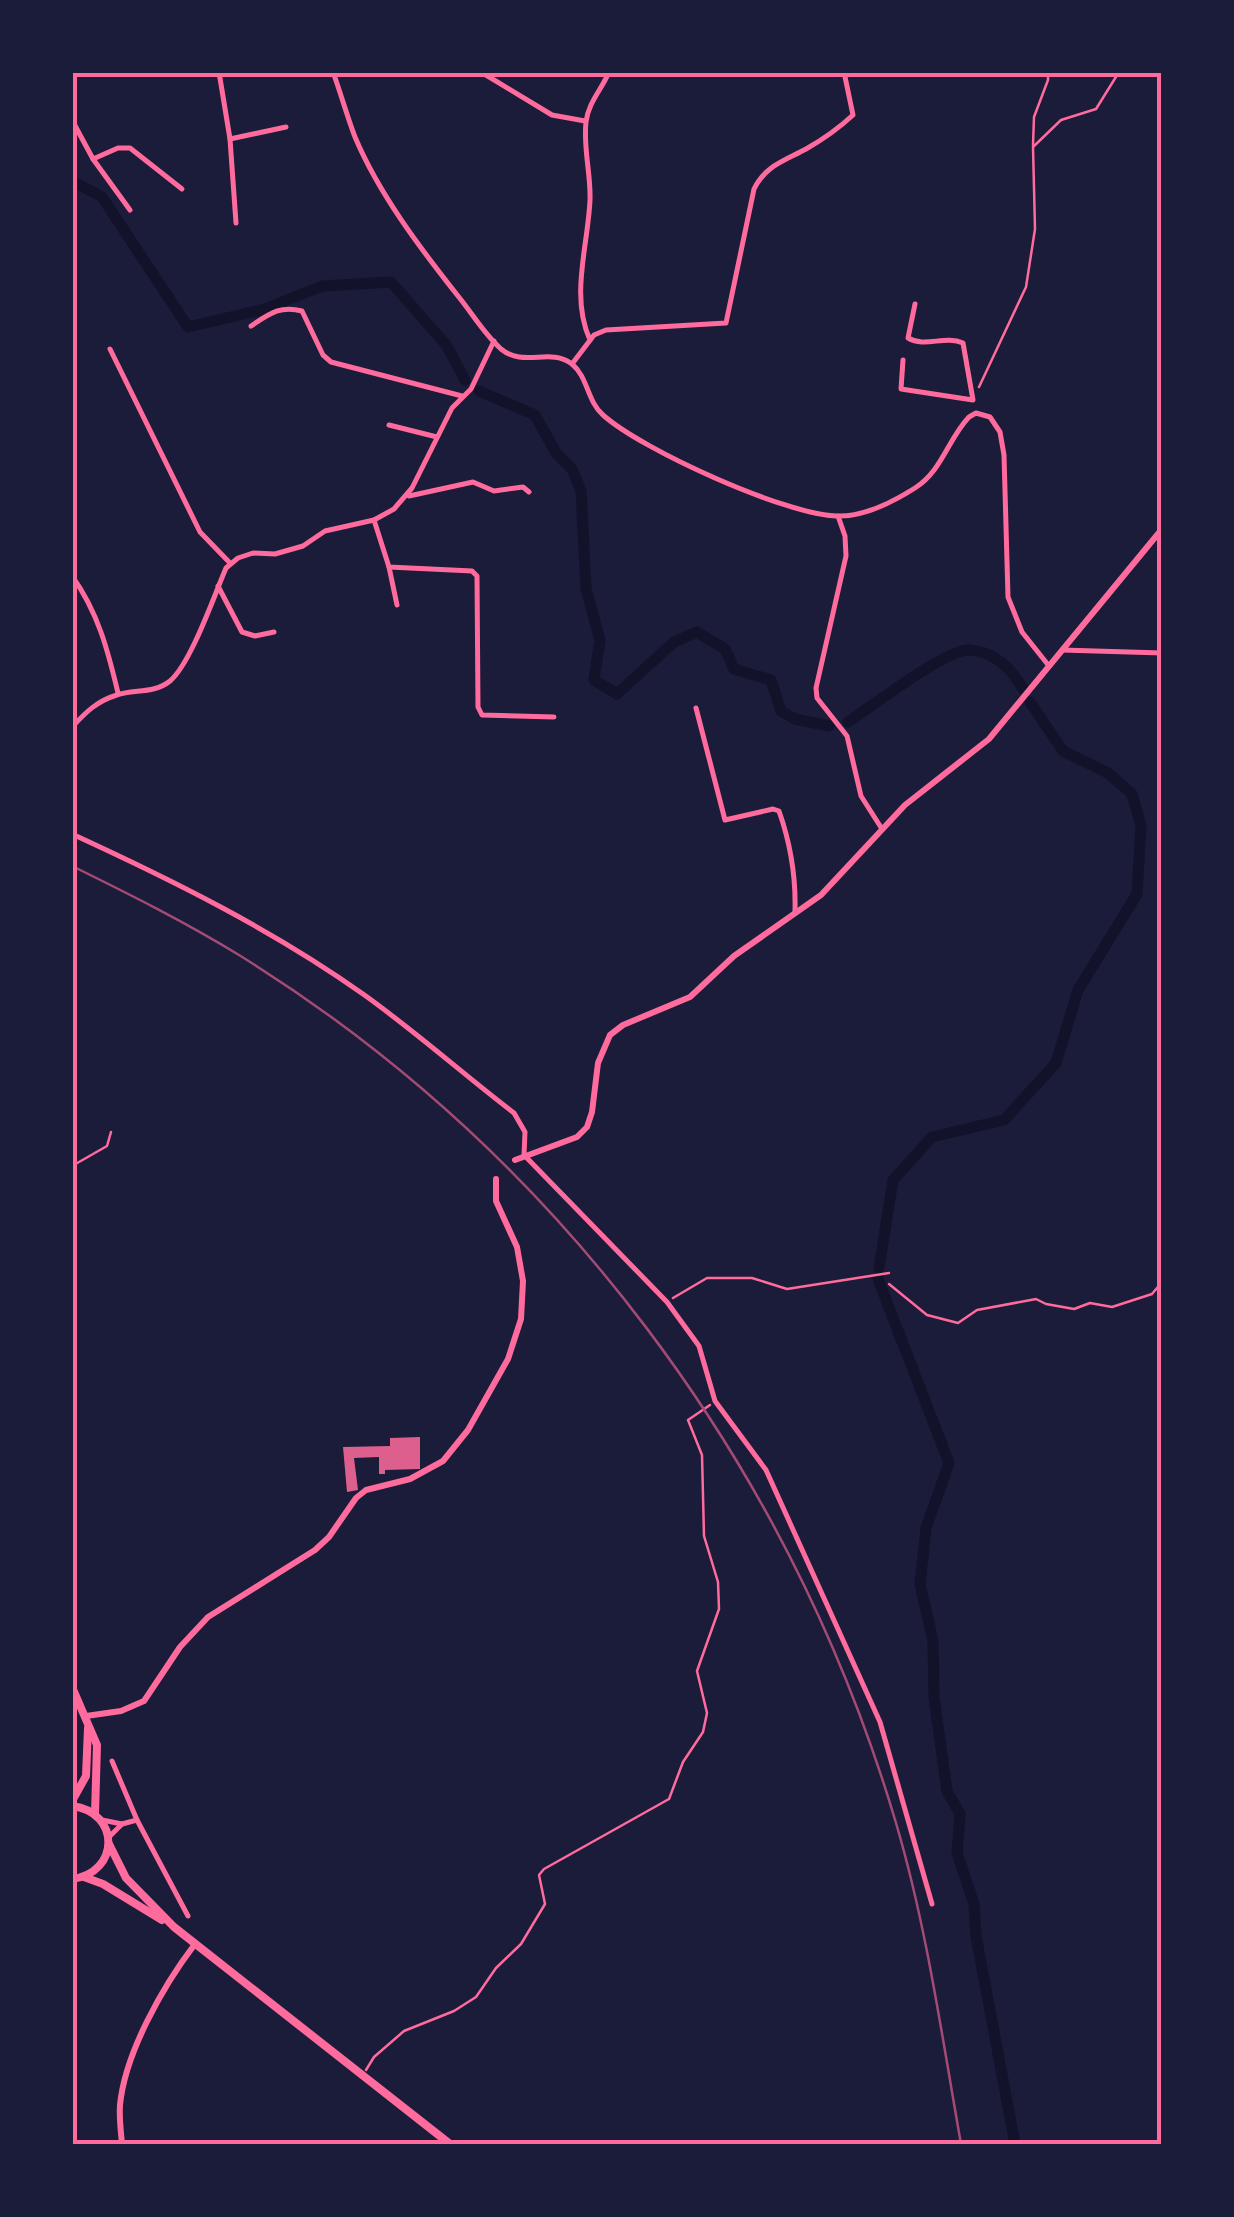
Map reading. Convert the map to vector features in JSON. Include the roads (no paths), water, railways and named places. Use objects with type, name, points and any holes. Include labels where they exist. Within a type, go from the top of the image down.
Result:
[{"type":"main road","points":[[72,1687],[97,1745],[99,1817],[126,1878],[174,1927],[450,2144]]},
{"type":"main road","points":[[87,1720],[86,1776],[72,1803],[99,1817]]},
{"type":"main road","points":[[72,1879],[84,1877],[102,1864],[109,1841]]},
{"type":"main road","points":[[84,1877],[103,1884],[174,1927]]},
{"type":"street","points":[[219,72],[230,139],[236,223]]},
{"type":"street","points":[[333,72],[356,137],[384,192],[494,341],[520,359],[550,356],[572,364],[604,416],[680,463],[798,508],[838,516],[880,507],[916,487],[936,468],[969,416],[976,413],[990,417],[1000,432],[1004,454],[1008,597],[1022,632],[1048,666]]},
{"type":"street","points":[[481,72],[552,115],[586,121]]},
{"type":"street","points":[[590,340],[583,314],[582,262],[590,202],[586,121],[608,72]]},
{"type":"street","points":[[572,364],[590,340],[606,330],[726,323],[760,176],[809,148],[853,115],[844,72]]},
{"type":"street","points":[[72,120],[93,159],[130,210]]},
{"type":"street","points":[[230,139],[286,127]]},
{"type":"street","points":[[93,159],[118,148],[130,148],[182,189]]},
{"type":"street","points":[[903,360],[901,389],[973,400],[963,343],[915,342],[908,338],[915,304]]},
{"type":"street","points":[[251,326],[276,310],[302,312],[322,355],[331,362],[462,396]]},
{"type":"street","points":[[72,726],[92,706],[118,694],[154,690],[169,682],[183,665],[218,586],[238,558],[304,546],[325,531],[374,520],[394,509],[405,497],[452,408],[471,389],[494,341]]},
{"type":"street","points":[[110,349],[200,532],[231,564]]},
{"type":"street","points":[[389,425],[437,437]]},
{"type":"street","points":[[405,497],[473,482],[490,490],[523,487],[528,492]]},
{"type":"street","points":[[838,516],[846,556],[817,698],[848,736],[861,796],[882,829]]},
{"type":"street","points":[[374,520],[397,605]]},
{"type":"street","points":[[515,1160],[577,1137],[587,1126],[598,1064],[610,1034],[690,997],[734,956],[837,882],[919,792],[989,739],[1162,529]]},
{"type":"street","points":[[389,568],[475,573],[479,711],[488,716],[554,717]]},
{"type":"street","points":[[72,576],[86,594],[106,640],[118,694]]},
{"type":"street","points":[[218,586],[242,632],[254,636],[274,632]]},
{"type":"street","points":[[1062,650],[1162,654]]},
{"type":"street","points":[[696,708],[724,820],[778,811],[789,839],[796,877],[795,914]]},
{"type":"street","points":[[72,834],[147,868],[252,925],[362,994],[514,1114],[525,1132],[524,1155],[667,1302],[699,1346],[715,1401],[766,1470],[831,1609],[880,1722],[932,1904]]},
{"type":"street","points":[[72,1720],[87,1720],[144,1701],[186,1639],[208,1617],[315,1550],[366,1490],[426,1472],[456,1447],[508,1359],[521,1319],[522,1264],[496,1202],[496,1180]]},
{"type":"street","points":[[112,1761],[137,1820],[188,1916]]},
{"type":"street","points":[[99,1817],[122,1824],[137,1820]]},
{"type":"street","points":[[109,1841],[122,1824]]},
{"type":"street","points":[[122,2144],[120,2108],[126,2070],[171,1979],[195,1944]]},
{"type":"lane","points":[[72,1166],[107,1146],[112,1132]]},
{"type":"waterway","points":[[72,181],[102,197],[188,327],[265,309],[322,286],[391,282],[447,346],[465,380]]},
{"type":"waterway","points":[[479,391],[535,415],[556,453],[572,469],[581,491],[586,589],[600,640],[594,680],[617,694],[674,642],[697,632],[725,649],[734,669],[771,680],[781,711],[795,719],[829,726]]},
{"type":"waterway","points":[[848,722],[927,668],[958,652],[978,651],[1001,662],[1023,689]]},
{"type":"waterway","points":[[879,1268],[893,1180],[932,1137],[1004,1120],[1056,1063],[1078,990],[1137,894],[1141,826],[1132,794],[1108,773],[1063,751],[1030,702]]},
{"type":"waterway","points":[[878,1279],[949,1463],[926,1528],[920,1584],[933,1641],[934,1697],[947,1791],[960,1814],[957,1853],[974,1904],[976,1936],[1015,2144]]},
{"type":"railway","points":[[72,866],[219,943],[354,1034],[461,1123],[559,1222],[647,1329],[725,1443],[793,1564],[850,1691],[896,1823],[917,1902],[961,2144]]}]
